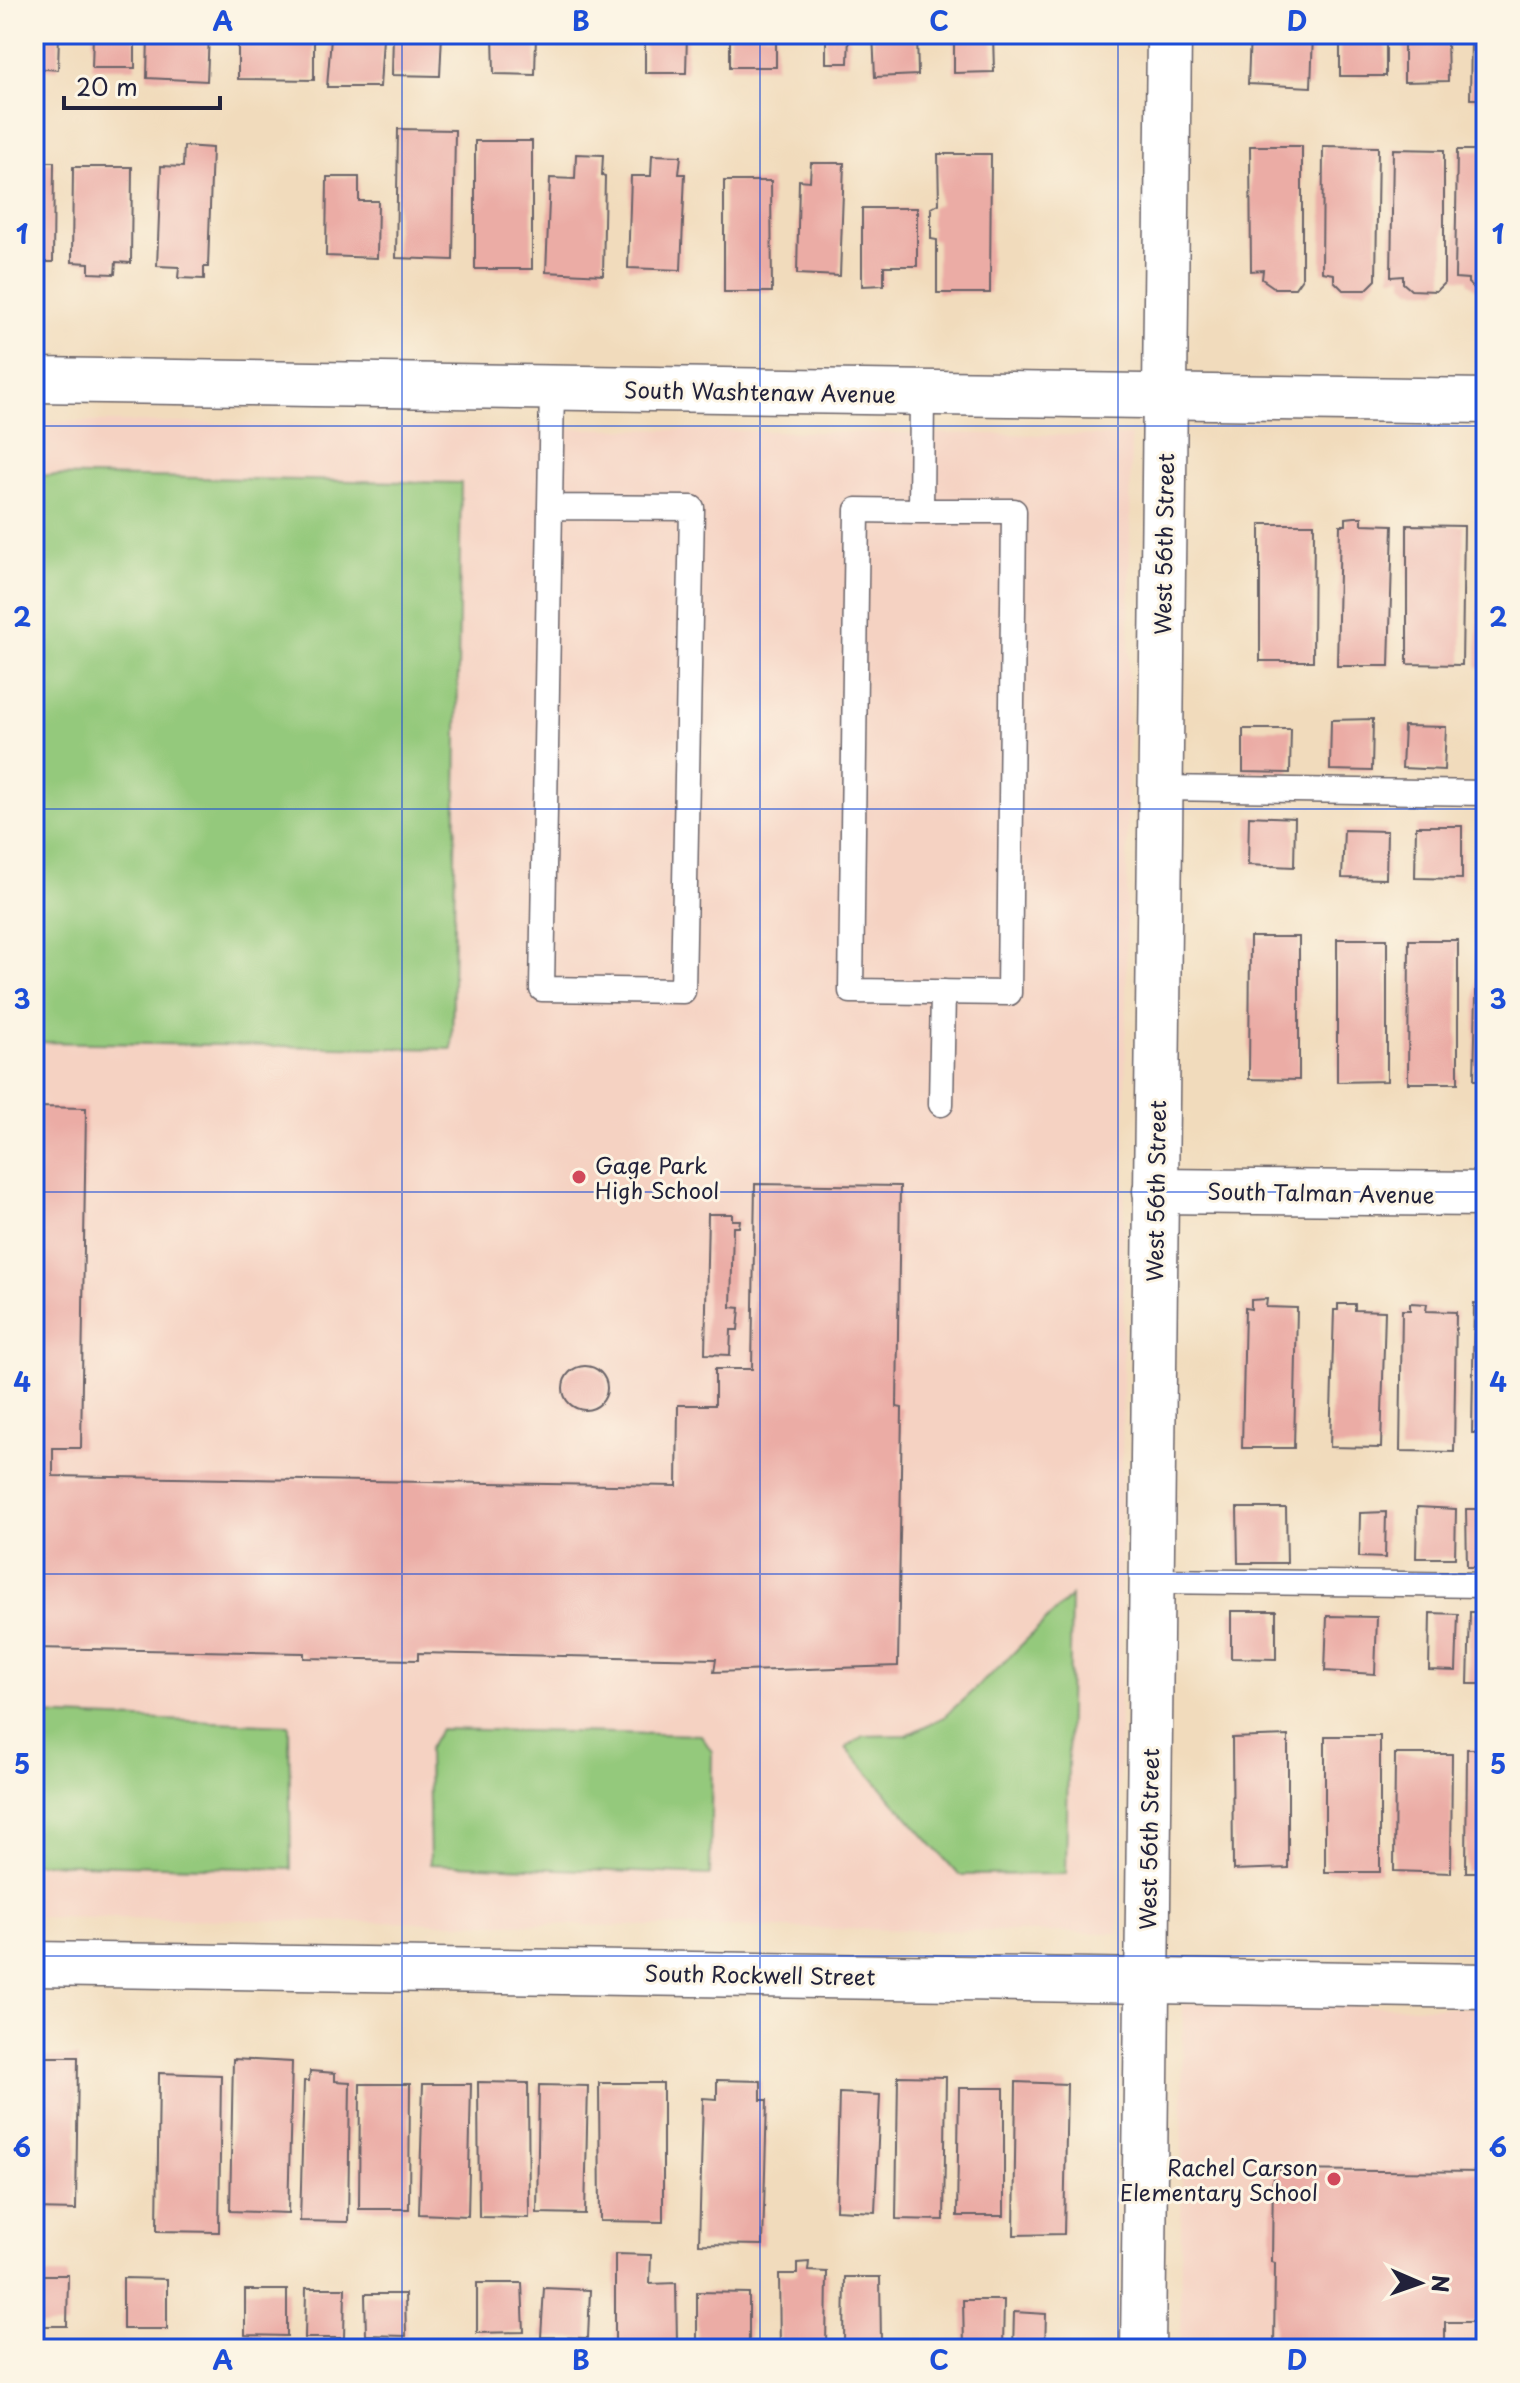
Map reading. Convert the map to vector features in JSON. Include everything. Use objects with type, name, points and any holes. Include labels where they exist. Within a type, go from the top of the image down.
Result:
[{"type":"street","name":"West 56th Street","points":[[1143,2349],[1169,34]]},
{"type":"street","name":"South Washtenaw Avenue","points":[[34,380],[1486,401]]},
{"type":"street","name":"South Talman Avenue","points":[[1155,1191],[1486,1194]]},
{"type":"street","name":"South Rockwell Street","points":[[34,1964],[1486,1986]]},
{"type":"lane","points":[[551,507],[692,508],[683,991],[542,989],[552,387]]},
{"type":"lane","points":[[921,511],[922,393]]},
{"type":"lane","points":[[857,510],[921,511],[1014,511],[1009,993],[851,991],[857,510]]},
{"type":"lane","points":[[1160,788],[1486,793]]},
{"type":"lane","points":[[941,1104],[943,992]]},
{"type":"lane","points":[[1151,1581],[1486,1585]]},
{"type":"shaded area","name":"Gage Park High School","points":[[34,421],[1131,436],[1118,1933],[34,1917]]},
{"type":"shaded area","name":"Rachel Carson Elementary School","points":[[1183,2003],[1486,2008],[1486,2349],[1180,2349]]},
{"type":"green space","points":[[34,475],[461,483],[452,1049],[34,1042]]},
{"type":"green space","points":[[1071,1596],[1066,1874],[959,1875],[846,1748],[863,1736],[907,1735],[944,1717]]},
{"type":"green space","points":[[34,1716],[289,1725],[291,1869],[34,1863]]},
{"type":"green space","points":[[440,1729],[701,1735],[712,1752],[710,1875],[430,1864],[428,1750]]},
{"type":"building","points":[[34,34],[59,34],[58,70],[34,68]]},
{"type":"building","points":[[93,34],[135,34],[135,68],[92,68]]},
{"type":"building","points":[[148,34],[209,34],[207,81],[147,78]]},
{"type":"building","points":[[238,34],[314,34],[314,80],[238,79]]},
{"type":"building","points":[[393,34],[442,34],[440,76],[392,75]]},
{"type":"building","points":[[493,34],[536,34],[535,75],[494,74]]},
{"type":"building","points":[[645,34],[687,34],[686,73],[645,73]]},
{"type":"building","points":[[730,34],[776,34],[776,67],[730,67]]},
{"type":"building","points":[[826,34],[849,34],[848,63],[826,63]]},
{"type":"building","points":[[873,34],[917,34],[918,75],[875,77]]},
{"type":"building","points":[[954,34],[993,34],[994,72],[954,73]]},
{"type":"building","points":[[1250,34],[1313,34],[1311,87],[1248,84]]},
{"type":"building","points":[[1340,35],[1386,36],[1386,76],[1340,76]]},
{"type":"building","points":[[331,38],[383,38],[380,87],[327,87]]},
{"type":"building","points":[[1404,38],[1447,38],[1448,81],[1404,82]]},
{"type":"building","points":[[1471,39],[1486,39],[1486,99],[1470,99]]},
{"type":"building","points":[[398,129],[455,130],[453,260],[396,258]]},
{"type":"building","points":[[475,141],[532,141],[532,269],[475,269]]},
{"type":"building","points":[[184,146],[212,148],[208,267],[204,267],[204,279],[178,278],[179,267],[157,266],[161,166],[183,167]]},
{"type":"building","points":[[1250,146],[1302,146],[1302,278],[1295,288],[1275,288],[1262,279],[1263,270],[1251,271]]},
{"type":"building","points":[[1323,146],[1378,147],[1376,280],[1366,290],[1343,290],[1334,281],[1334,274],[1322,272]]},
{"type":"building","points":[[1393,149],[1444,150],[1444,283],[1436,291],[1411,290],[1403,283],[1403,276],[1391,277]]},
{"type":"building","points":[[1457,150],[1486,150],[1486,292],[1479,292],[1468,283],[1468,279],[1455,278]]},
{"type":"building","points":[[576,154],[603,155],[603,275],[546,272],[550,178],[575,179]]},
{"type":"building","points":[[938,154],[991,154],[990,293],[937,293],[937,240],[931,239],[931,208],[939,204]]},
{"type":"building","points":[[652,155],[681,156],[679,174],[685,174],[681,270],[628,268],[631,176],[651,176]]},
{"type":"building","points":[[34,162],[54,162],[53,262],[38,262],[38,272],[34,272]]},
{"type":"building","points":[[811,163],[844,163],[840,276],[797,274],[799,180],[810,181]]},
{"type":"building","points":[[73,167],[132,167],[131,263],[116,262],[115,274],[89,273],[89,263],[72,262]]},
{"type":"building","points":[[327,177],[359,177],[359,201],[378,201],[377,258],[326,256]]},
{"type":"building","points":[[724,181],[771,181],[772,292],[724,292]]},
{"type":"building","points":[[862,208],[917,208],[917,266],[884,266],[884,285],[862,286]]},
{"type":"building","points":[[1362,517],[1362,524],[1393,525],[1389,666],[1337,666],[1340,525],[1346,525],[1346,518]]},
{"type":"building","points":[[1260,524],[1314,524],[1313,661],[1260,661]]},
{"type":"building","points":[[1407,525],[1464,526],[1462,665],[1407,664]]},
{"type":"building","points":[[1480,527],[1486,527],[1486,668],[1477,668]]},
{"type":"building","points":[[1373,719],[1372,771],[1330,770],[1331,720]]},
{"type":"building","points":[[1404,726],[1446,727],[1444,770],[1402,768]]},
{"type":"building","points":[[1243,729],[1291,729],[1290,773],[1243,772]]},
{"type":"building","points":[[1249,816],[1295,818],[1294,867],[1248,865]]},
{"type":"building","points":[[1416,826],[1462,826],[1462,879],[1415,878]]},
{"type":"building","points":[[1344,830],[1387,831],[1386,879],[1342,878]]},
{"type":"building","points":[[1250,937],[1299,937],[1299,1080],[1249,1079]]},
{"type":"building","points":[[1337,939],[1387,939],[1387,1081],[1337,1082]]},
{"type":"building","points":[[1409,940],[1458,940],[1458,1083],[1408,1083]]},
{"type":"building","points":[[1477,953],[1486,953],[1486,1080],[1474,1080]]},
{"type":"building","points":[[34,1107],[86,1108],[81,1448],[53,1448],[53,1476],[677,1486],[678,1405],[715,1405],[715,1369],[752,1369],[755,1184],[900,1186],[897,1407],[902,1408],[898,1666],[714,1672],[716,1659],[418,1653],[418,1660],[304,1658],[304,1653],[34,1648]]},
{"type":"building","points":[[708,1214],[732,1214],[732,1220],[740,1220],[739,1227],[733,1227],[731,1307],[740,1308],[738,1330],[731,1330],[730,1355],[705,1354]]},
{"type":"building","points":[[1267,1299],[1266,1307],[1297,1308],[1294,1448],[1242,1448],[1245,1308],[1251,1309],[1251,1300]]},
{"type":"building","points":[[1410,1303],[1427,1304],[1426,1311],[1456,1312],[1454,1452],[1400,1451],[1402,1310],[1410,1310]]},
{"type":"building","points":[[1474,1303],[1486,1304],[1486,1433],[1472,1433]]},
{"type":"building","points":[[1338,1304],[1355,1304],[1355,1310],[1385,1311],[1381,1448],[1330,1447],[1334,1310],[1338,1310]]},
{"type":"building","points":[[585,1366],[601,1372],[607,1388],[601,1404],[585,1410],[569,1404],[563,1388],[569,1372]]},
{"type":"building","points":[[1417,1507],[1456,1509],[1455,1558],[1416,1558]]},
{"type":"building","points":[[1237,1508],[1286,1508],[1287,1563],[1238,1563]]},
{"type":"building","points":[[1466,1509],[1486,1509],[1486,1567],[1467,1567]]},
{"type":"building","points":[[1386,1512],[1385,1558],[1359,1557],[1360,1513]]},
{"type":"building","points":[[1231,1611],[1276,1611],[1276,1659],[1231,1658]]},
{"type":"building","points":[[1470,1612],[1486,1612],[1486,1684],[1468,1684]]},
{"type":"building","points":[[1430,1613],[1458,1614],[1456,1671],[1429,1670]]},
{"type":"building","points":[[1327,1616],[1377,1617],[1375,1674],[1325,1671]]},
{"type":"building","points":[[1288,1736],[1288,1868],[1233,1870],[1232,1738]]},
{"type":"building","points":[[1325,1736],[1380,1736],[1380,1872],[1325,1872]]},
{"type":"building","points":[[1467,1749],[1486,1749],[1486,1872],[1466,1872]]},
{"type":"building","points":[[1395,1754],[1452,1754],[1451,1873],[1394,1871]]},
{"type":"building","points":[[34,2057],[78,2057],[76,2210],[34,2209]]},
{"type":"building","points":[[233,2059],[292,2062],[288,2213],[230,2211]]},
{"type":"building","points":[[310,2071],[335,2073],[335,2081],[350,2082],[348,2222],[300,2221],[304,2081],[309,2081]]},
{"type":"building","points":[[159,2073],[221,2075],[219,2232],[157,2231]]},
{"type":"building","points":[[898,2076],[946,2077],[944,2220],[896,2219]]},
{"type":"building","points":[[717,2080],[761,2081],[761,2100],[767,2100],[763,2245],[699,2244],[703,2098],[717,2099]]},
{"type":"building","points":[[478,2082],[528,2083],[529,2218],[479,2217]]},
{"type":"building","points":[[1016,2082],[1067,2084],[1064,2234],[1014,2235]]},
{"type":"building","points":[[599,2083],[663,2083],[663,2222],[600,2221]]},
{"type":"building","points":[[360,2084],[410,2084],[409,2209],[359,2209]]},
{"type":"building","points":[[423,2084],[471,2084],[468,2216],[419,2214]]},
{"type":"building","points":[[539,2085],[588,2086],[585,2214],[537,2213]]},
{"type":"building","points":[[959,2088],[1004,2088],[1004,2216],[957,2216]]},
{"type":"building","points":[[839,2093],[880,2095],[875,2212],[836,2210]]},
{"type":"building","points":[[1273,2170],[1486,2172],[1486,2322],[1445,2322],[1445,2349],[1274,2349]]},
{"type":"building","points":[[615,2254],[651,2255],[650,2284],[676,2283],[677,2343],[615,2343]]},
{"type":"building","points":[[809,2262],[808,2271],[827,2272],[826,2349],[780,2349],[779,2274],[797,2274],[797,2263]]},
{"type":"building","points":[[34,2275],[68,2275],[67,2326],[34,2326]]},
{"type":"building","points":[[845,2277],[880,2277],[881,2342],[844,2341]]},
{"type":"building","points":[[123,2278],[167,2279],[167,2329],[123,2329]]},
{"type":"building","points":[[477,2283],[522,2283],[524,2332],[477,2333]]},
{"type":"building","points":[[306,2288],[345,2288],[344,2338],[305,2338]]},
{"type":"building","points":[[544,2288],[590,2290],[588,2338],[541,2337]]},
{"type":"building","points":[[245,2290],[287,2290],[287,2336],[245,2335]]},
{"type":"building","points":[[697,2292],[749,2293],[749,2347],[697,2347]]},
{"type":"building","points":[[365,2294],[405,2294],[406,2336],[366,2335]]},
{"type":"building","points":[[963,2300],[1004,2300],[1003,2346],[964,2346]]},
{"type":"building","points":[[1014,2312],[1046,2314],[1045,2349],[1013,2349]]},
{"type":"place","name":"Gage Park High School","points":[[579,1177]]},
{"type":"place","name":"Rachel Carson Elementary School","points":[[1334,2179]]}]
